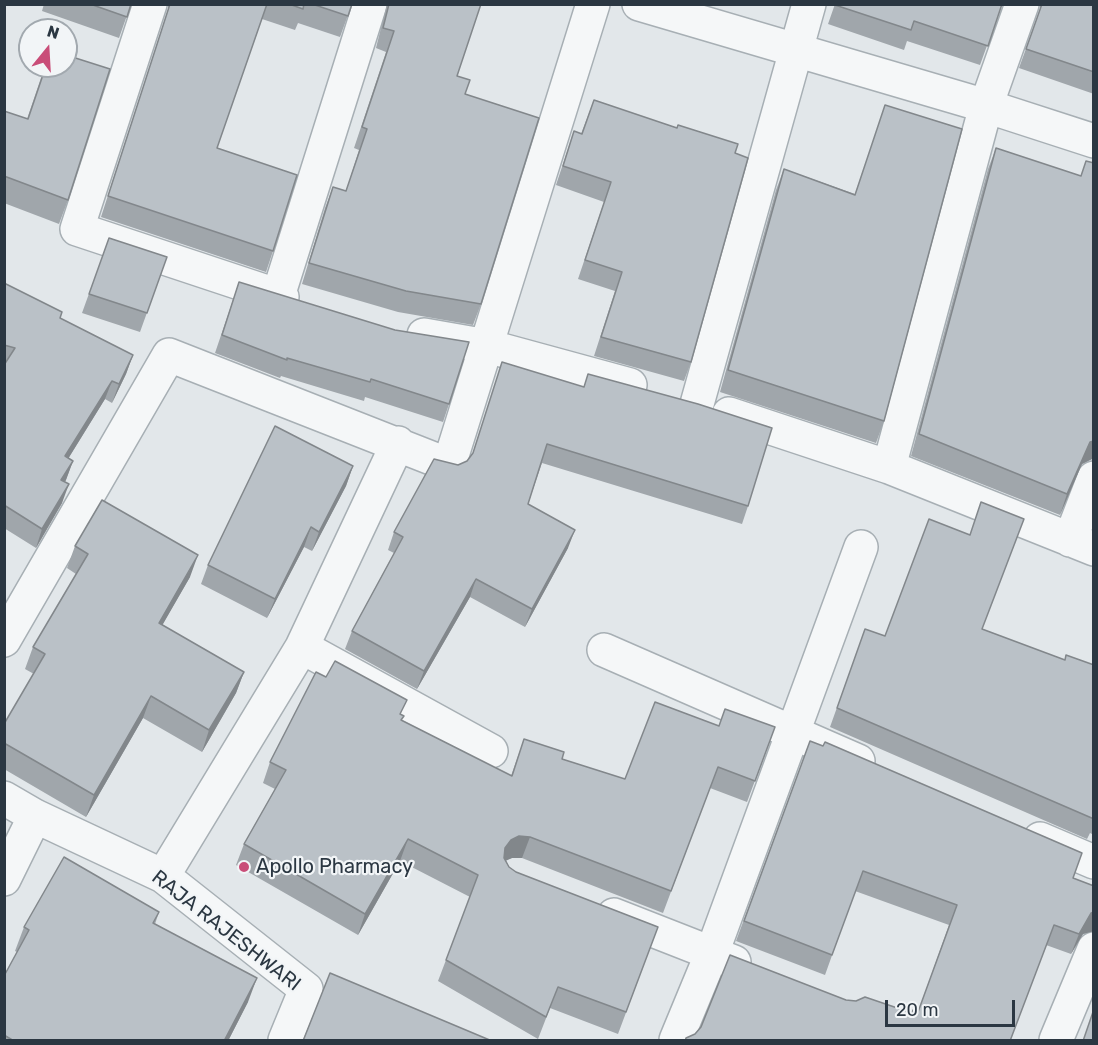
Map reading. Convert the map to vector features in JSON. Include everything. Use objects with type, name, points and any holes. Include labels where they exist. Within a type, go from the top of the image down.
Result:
[{"type":"street","points":[[150,4],[77,229],[292,300],[370,4]]},
{"type":"street","points":[[4,640],[169,355],[398,443],[449,465],[593,4]]},
{"type":"street","points":[[639,4],[795,52],[986,106],[1094,141]]},
{"type":"street","points":[[697,404],[809,4]]},
{"type":"street","points":[[889,467],[986,106],[1022,4]]},
{"type":"street","points":[[394,330],[487,346],[697,404],[889,467],[1082,544],[1094,478]]},
{"type":"street","points":[[163,876],[302,647],[398,443]]},
{"type":"street","points":[[676,1041],[712,954],[861,547]]},
{"type":"street","points":[[302,647],[491,751]]},
{"type":"street","points":[[604,650],[890,775]]},
{"type":"street","name":"RAJA RAJESHWARI","points":[[4,798],[35,816],[163,876],[306,989],[287,1040]]},
{"type":"street","points":[[4,879],[35,816]]},
{"type":"street","points":[[1008,825],[1094,862]]},
{"type":"street","points":[[580,902],[768,974]]},
{"type":"street","points":[[1056,1041],[1094,949]]},
{"type":"building","points":[[90,4],[131,4],[127,17]]},
{"type":"building","points":[[170,4],[267,4],[217,148],[297,175],[273,251],[108,196]]},
{"type":"building","points":[[289,4],[304,4],[303,9]]},
{"type":"building","points":[[312,4],[352,4],[348,16]]},
{"type":"building","points":[[389,4],[481,4],[457,76],[470,80],[465,94],[539,118],[481,304],[406,291],[309,263],[333,187],[346,191],[367,129],[362,127],[394,31],[383,28]]},
{"type":"building","points":[[1002,4],[988,46],[914,21],[911,30],[835,5]]},
{"type":"building","points":[[1042,4],[1094,4],[1094,72],[1026,49]]},
{"type":"building","points":[[78,59],[110,69],[68,200],[4,176],[4,111],[28,119],[42,78],[78,78]]},
{"type":"building","points":[[594,100],[677,128],[678,125],[738,144],[735,153],[748,158],[691,362],[601,337],[622,272],[585,260],[611,182],[563,166],[574,131],[582,134]]},
{"type":"building","points":[[885,105],[962,129],[884,421],[728,370],[784,169],[855,195]]},
{"type":"building","points":[[996,148],[1081,176],[1086,161],[1094,163],[1094,441],[1090,442],[1067,494],[919,434]]},
{"type":"building","points":[[109,238],[167,257],[147,313],[89,294]]},
{"type":"building","points":[[239,282],[395,330],[469,342],[449,404],[371,379],[370,382],[287,358],[287,360],[222,335]]},
{"type":"building","points":[[4,283],[62,312],[60,318],[133,355],[119,384],[112,381],[65,456],[73,461],[61,480],[69,484],[42,529],[4,505],[4,365],[15,348],[4,345]]},
{"type":"building","points":[[502,362],[584,387],[588,374],[698,404],[772,428],[748,506],[547,444],[528,504],[575,530],[532,609],[476,579],[424,671],[352,631],[403,537],[394,532],[434,459],[458,465],[467,461],[473,453]]},
{"type":"building","points":[[275,426],[353,466],[319,532],[311,527],[275,599],[208,565]]},
{"type":"building","points":[[102,500],[198,555],[159,623],[244,672],[209,730],[151,696],[94,795],[4,743],[4,724],[45,654],[33,647],[88,554],[75,546]]},
{"type":"building","points":[[981,502],[1024,519],[982,629],[1065,660],[1066,655],[1094,665],[1094,819],[837,708],[865,629],[885,636],[929,519],[970,535]]},
{"type":"building","points":[[335,661],[407,700],[400,714],[404,716],[401,720],[512,776],[524,739],[564,752],[562,759],[625,779],[655,702],[719,726],[725,709],[775,727],[755,781],[718,767],[671,891],[530,837],[519,836],[511,840],[505,848],[504,858],[509,867],[516,872],[658,927],[626,1012],[558,987],[546,1017],[446,960],[478,875],[408,839],[365,914],[244,844],[286,770],[270,762],[316,672],[326,677]]},
{"type":"building","points":[[810,741],[823,746],[825,742],[1082,853],[1073,878],[1094,886],[1094,912],[1091,913],[1079,934],[1054,925],[1010,1041],[685,1041],[701,1027],[730,955],[846,1000],[856,1001],[865,997],[912,1013],[913,1010],[918,1012],[957,905],[863,871],[832,955],[744,921]]},
{"type":"building","points":[[64,857],[159,912],[153,923],[257,978],[224,1041],[14,1041],[4,1035],[4,976],[29,930],[24,927]]},
{"type":"building","points":[[330,973],[492,1041],[303,1041]]},
{"type":"building","points":[[1094,1009],[1094,1041],[1083,1041]]},
{"type":"place","name":"Apollo Pharmacy","points":[[244,867]]}]
